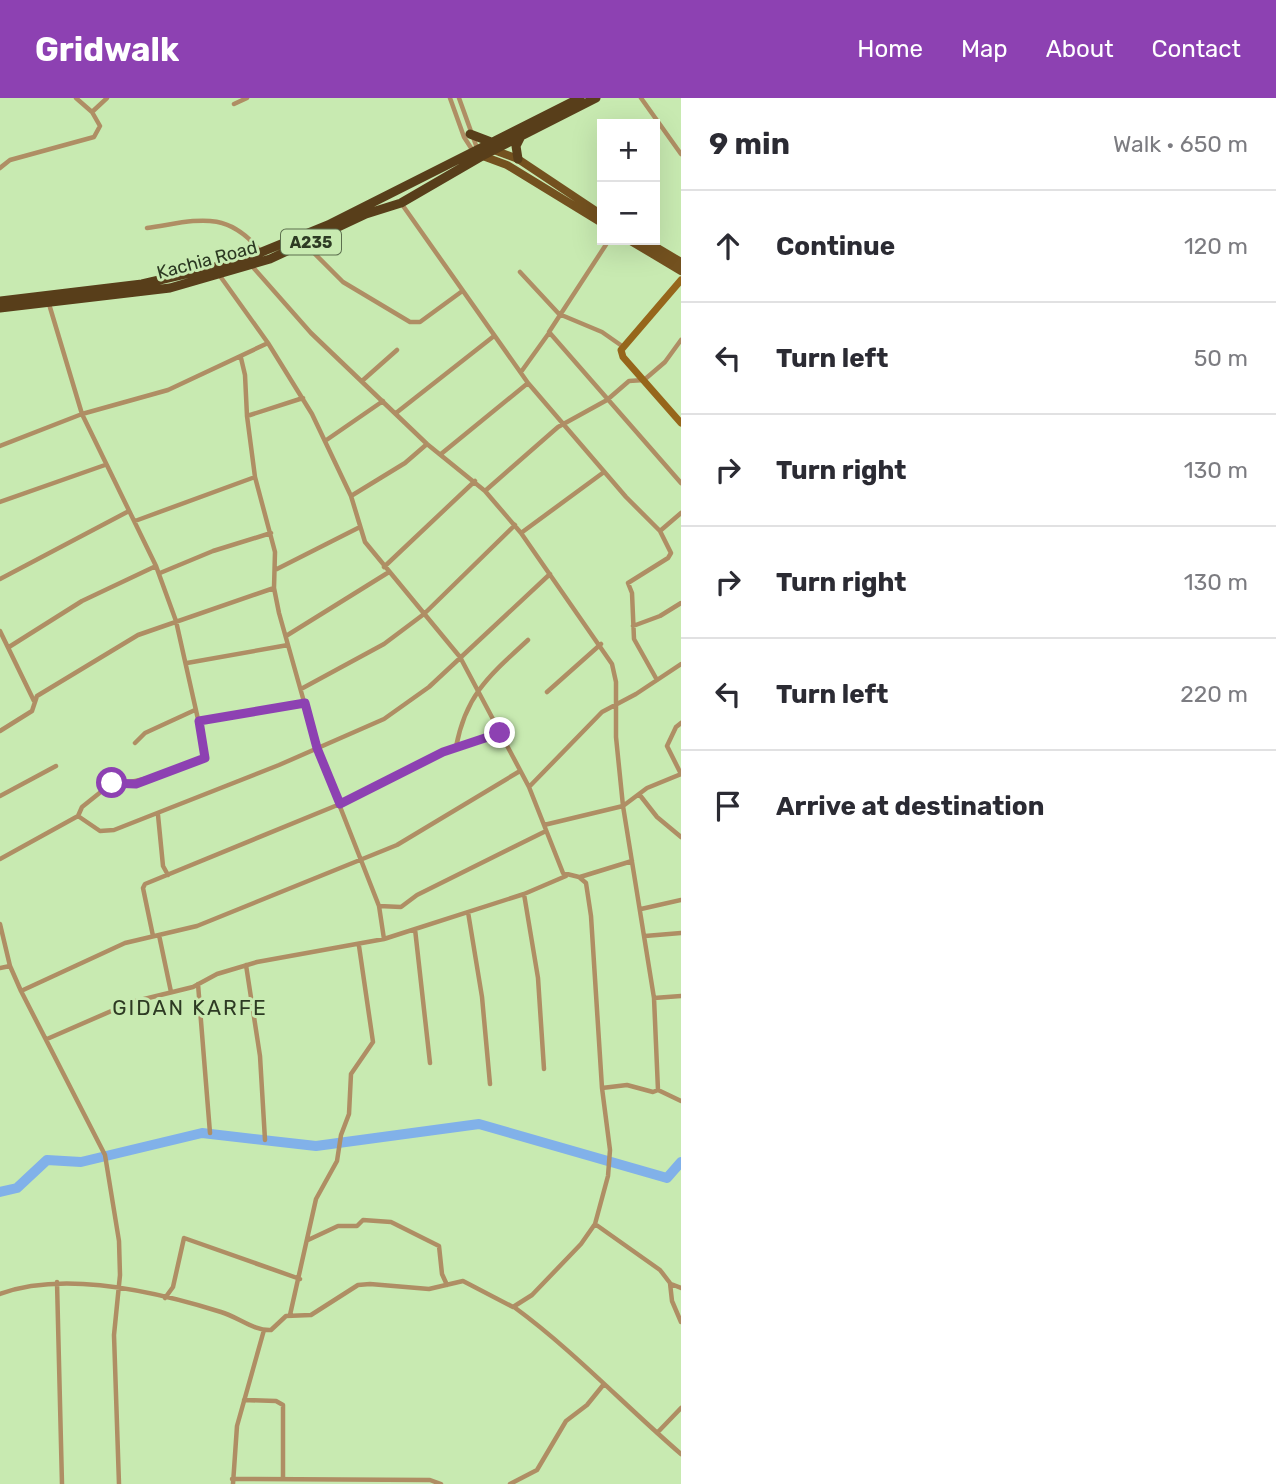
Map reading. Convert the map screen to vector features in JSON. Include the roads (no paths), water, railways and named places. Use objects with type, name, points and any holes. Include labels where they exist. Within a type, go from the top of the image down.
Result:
[{"type":"highway","name":"Kachia Road","points":[[0,302],[160,281],[262,253],[328,225],[463,157],[507,140],[580,98]]},
{"type":"highway","name":"Kachia Road","points":[[507,140],[521,137],[596,98]]},
{"type":"highway","points":[[463,157],[466,136],[493,146]]},
{"type":"highway","points":[[518,159],[516,146],[521,137]]},
{"type":"highway","name":"Kachia Road","points":[[0,308],[146,292],[220,276],[305,244],[366,214],[401,202],[478,152]]},
{"type":"main road","points":[[493,146],[518,159],[597,212]]},
{"type":"main road","points":[[478,152],[507,165],[597,220]]},
{"type":"main road","points":[[637,245],[681,271]]},
{"type":"main road","points":[[652,245],[681,262]]},
{"type":"street","points":[[0,168],[10,160],[94,137],[100,126],[92,112],[76,98]]},
{"type":"street","points":[[92,112],[107,98]]},
{"type":"street","points":[[234,104],[247,98]]},
{"type":"street","points":[[450,98],[466,136],[478,152]]},
{"type":"street","points":[[459,98],[466,120],[466,136],[478,152]]},
{"type":"street","points":[[641,98],[681,154]]},
{"type":"street","points":[[401,202],[461,292],[528,383],[604,472],[660,531],[671,553],[668,558],[628,583],[632,593],[634,639],[657,680]]},
{"type":"street","points":[[147,229],[209,219],[223,222],[248,236],[262,253]]},
{"type":"street","points":[[305,244],[343,282],[410,322],[420,322],[461,292]]},
{"type":"street","points":[[521,372],[606,245]]},
{"type":"street","points":[[251,265],[312,333],[362,382],[427,444],[485,491],[521,533],[601,644],[612,664],[618,703],[616,737],[622,806],[654,998],[658,1090]]},
{"type":"street","points":[[520,272],[559,314],[602,332],[622,346]]},
{"type":"street","points":[[220,276],[303,398],[351,496],[358,528],[384,567],[460,657],[528,787],[566,876]]},
{"type":"street","points":[[681,280],[622,346],[623,357],[681,423]]},
{"type":"street","points":[[0,859],[78,816],[82,807],[112,783],[136,784],[205,758],[177,621],[156,566],[82,414],[49,303]]},
{"type":"street","points":[[550,332],[681,484]]},
{"type":"street","points":[[396,413],[494,336]]},
{"type":"street","points":[[485,491],[564,425],[607,400],[629,381],[643,380],[665,362],[681,340]]},
{"type":"street","points":[[0,446],[82,414],[156,395],[241,358],[268,343]]},
{"type":"street","points":[[362,382],[397,350]]},
{"type":"street","points":[[241,358],[246,375],[247,416],[255,477],[271,533],[274,588],[288,645],[317,748],[379,906],[384,939]]},
{"type":"street","points":[[441,454],[528,383]]},
{"type":"street","points":[[247,416],[303,398]]},
{"type":"street","points":[[325,441],[383,401]]},
{"type":"street","points":[[351,496],[405,463],[427,444]]},
{"type":"street","points":[[0,502],[105,465]]},
{"type":"street","points":[[521,533],[604,472]]},
{"type":"street","points":[[134,522],[255,477]]},
{"type":"street","points":[[384,567],[475,481]]},
{"type":"street","points":[[0,579],[129,511]]},
{"type":"street","points":[[660,531],[681,513]]},
{"type":"street","points":[[301,689],[384,644],[424,614],[514,525]]},
{"type":"street","points":[[275,570],[358,528]]},
{"type":"street","points":[[159,573],[213,551],[271,533]]},
{"type":"street","points":[[9,647],[82,601],[156,566]]},
{"type":"street","points":[[286,636],[389,572]]},
{"type":"street","points":[[78,816],[106,832],[158,814],[384,719],[408,704],[550,574]]},
{"type":"street","points":[[0,731],[32,711],[37,696],[117,646],[177,621],[274,588]]},
{"type":"street","points":[[633,626],[681,603]]},
{"type":"street","points":[[0,631],[35,702]]},
{"type":"street","points":[[456,748],[466,709],[478,689],[528,640]]},
{"type":"street","points":[[547,692],[601,644]]},
{"type":"street","points":[[187,663],[288,645]]},
{"type":"street","points":[[528,787],[602,712],[681,664]]},
{"type":"street","points":[[199,721],[305,703]]},
{"type":"street","points":[[135,743],[145,733],[195,710]]},
{"type":"street","points":[[379,906],[401,907],[417,895],[545,828],[622,806],[639,794],[681,774],[667,747],[676,727],[681,723]]},
{"type":"street","points":[[172,992],[143,888],[145,884],[340,804],[456,748],[500,733]]},
{"type":"street","points":[[0,796],[56,766]]},
{"type":"street","points":[[21,991],[96,954],[156,935],[197,926],[397,845],[520,771]]},
{"type":"street","points":[[639,794],[671,831],[681,837]]},
{"type":"street","points":[[158,814],[163,866],[168,875]]},
{"type":"street","points":[[47,1039],[132,1002],[198,984],[246,965],[359,946],[524,894],[566,876],[579,877],[632,861]]},
{"type":"street","points":[[513,1307],[532,1295],[554,1274],[595,1224],[608,1176],[610,1150],[601,1088],[591,916],[586,883],[579,877]]},
{"type":"street","points":[[524,894],[538,978],[544,1069]]},
{"type":"street","points":[[641,909],[681,900]]},
{"type":"street","points":[[468,912],[482,998],[490,1084]]},
{"type":"street","points":[[0,924],[10,966],[21,991],[105,1155],[118,1241],[120,1275],[114,1335],[119,1484]]},
{"type":"street","points":[[415,929],[430,1063]]},
{"type":"street","points":[[645,936],[681,933]]},
{"type":"street","points":[[290,1315],[317,1197],[337,1161],[341,1135],[349,1114],[352,1074],[373,1042],[359,946]]},
{"type":"street","points":[[246,965],[260,1056],[265,1140]]},
{"type":"street","points":[[0,968],[10,966]]},
{"type":"street","points":[[198,984],[210,1133]]},
{"type":"street","points":[[654,998],[681,996]]},
{"type":"street","points":[[601,1088],[627,1085],[653,1092],[658,1090],[681,1101]]},
{"type":"street","points":[[308,1240],[338,1226],[357,1226],[363,1220],[391,1222],[439,1246],[442,1274],[447,1285]]},
{"type":"street","points":[[595,1224],[644,1257],[670,1283],[681,1288]]},
{"type":"street","points":[[0,1294],[74,1281],[167,1298],[173,1287],[184,1238],[300,1279]]},
{"type":"street","points":[[150,1295],[223,1312],[264,1331],[271,1330],[281,1319],[290,1315],[311,1315],[358,1285],[429,1289],[463,1281],[513,1307],[560,1341],[681,1454]]},
{"type":"street","points":[[57,1282],[62,1484]]},
{"type":"street","points":[[670,1283],[672,1301],[681,1322]]},
{"type":"street","points":[[264,1331],[237,1426],[232,1481],[430,1480],[441,1484]]},
{"type":"street","points":[[510,1484],[537,1470],[566,1422],[587,1405],[604,1384]]},
{"type":"street","points":[[244,1400],[276,1401],[283,1405],[283,1479]]},
{"type":"street","points":[[657,1433],[681,1408]]},
{"type":"waterway","points":[[0,1192],[17,1188],[47,1160],[81,1162],[202,1133],[316,1146],[479,1124],[667,1178],[681,1162]]},
{"type":"district","name":"GIDAN KARFE","points":[[190,1007]]}]
